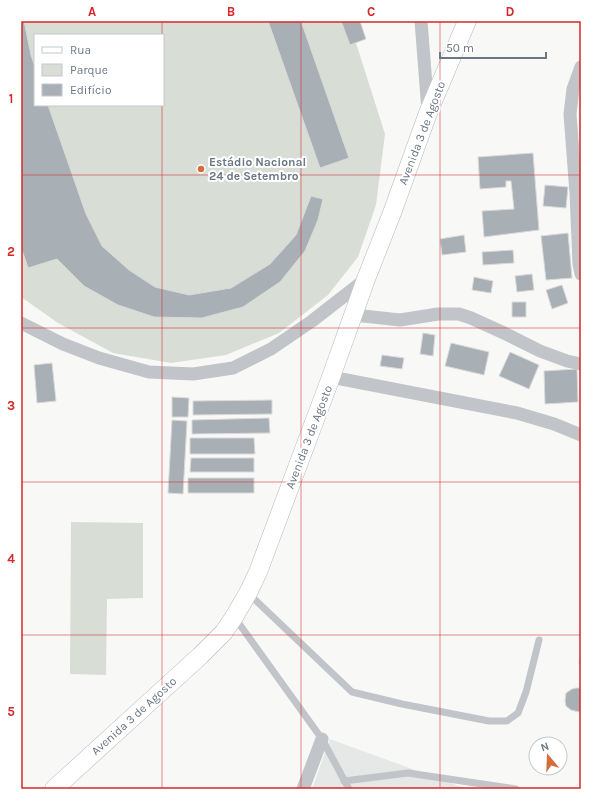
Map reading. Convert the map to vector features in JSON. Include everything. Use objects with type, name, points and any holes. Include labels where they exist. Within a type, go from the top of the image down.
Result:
[{"type":"street","points":[[421,21],[428,113]]},
{"type":"street","name":"Avenida 3 de Agosto","points":[[54,789],[200,656],[224,632],[248,593],[258,572],[428,113],[467,21]]},
{"type":"street","points":[[581,67],[573,89],[570,114],[576,193],[579,264],[581,274]]},
{"type":"street","points":[[21,323],[63,344],[99,358],[149,372],[193,374],[233,368],[271,349],[312,321],[366,279]]},
{"type":"street","points":[[354,315],[400,320],[438,314],[459,314],[504,333],[540,351],[581,364]]},
{"type":"street","points":[[331,377],[517,413],[554,424],[581,435]]},
{"type":"street","points":[[303,789],[322,739]]},
{"type":"lane","points":[[248,593],[352,692],[402,704],[489,720],[507,721],[518,713],[526,692],[539,640]]},
{"type":"lane","points":[[234,617],[322,739],[349,789]]},
{"type":"lane","points":[[344,781],[408,773],[516,789]]},
{"type":"shaded area","points":[[330,739],[467,789],[312,789]]},
{"type":"green space","name":"Estádio Nacional 24 de Setembro","points":[[21,21],[341,21],[350,45],[356,43],[385,134],[376,205],[358,257],[328,295],[279,333],[226,355],[171,363],[113,353],[58,323],[21,297]]},
{"type":"green space","points":[[71,522],[143,523],[143,598],[107,599],[106,675],[70,674]]},
{"type":"building","points":[[21,21],[24,21],[34,64],[34,106],[48,106],[86,214],[102,246],[129,270],[155,287],[189,295],[231,288],[270,264],[296,235],[311,196],[323,199],[318,220],[305,251],[280,282],[243,307],[202,318],[154,317],[118,305],[84,286],[57,259],[28,268],[21,247]]},
{"type":"building","points":[[268,21],[301,21],[349,158],[320,168]]},
{"type":"building","points":[[341,21],[360,21],[366,39],[350,45]]},
{"type":"building","points":[[533,153],[539,230],[484,237],[482,211],[514,209],[511,181],[506,181],[506,187],[480,189],[478,157]]},
{"type":"building","points":[[545,185],[568,187],[566,208],[543,206]]},
{"type":"building","points":[[568,233],[572,278],[546,280],[541,236]]},
{"type":"building","points":[[464,235],[466,252],[442,255],[440,239]]},
{"type":"building","points":[[513,250],[514,263],[483,265],[482,252]]},
{"type":"building","points":[[532,274],[534,290],[517,292],[515,276]]},
{"type":"building","points":[[474,277],[493,281],[491,293],[472,290]]},
{"type":"building","points":[[562,285],[568,303],[552,309],[546,290]]},
{"type":"building","points":[[512,302],[526,302],[526,317],[512,317]]},
{"type":"building","points":[[423,333],[435,335],[433,356],[420,354]]},
{"type":"building","points":[[451,343],[489,352],[484,375],[445,366]]},
{"type":"building","points":[[510,352],[539,365],[529,389],[499,376]]},
{"type":"building","points":[[382,355],[404,358],[402,369],[380,366]]},
{"type":"building","points":[[52,363],[56,401],[37,403],[34,365]]},
{"type":"building","points":[[577,369],[578,402],[545,404],[544,371]]},
{"type":"building","points":[[172,397],[189,398],[188,417],[172,417]]},
{"type":"building","points":[[272,400],[272,414],[193,415],[193,401]]},
{"type":"building","points":[[269,418],[270,433],[192,434],[192,420]]},
{"type":"building","points":[[172,420],[187,421],[183,494],[168,493]]},
{"type":"building","points":[[190,438],[254,438],[255,454],[190,454]]},
{"type":"building","points":[[191,458],[254,458],[254,472],[190,472]]},
{"type":"building","points":[[188,478],[254,478],[254,493],[188,493]]},
{"type":"building","points":[[581,653],[581,668],[579,663]]},
{"type":"building","points":[[576,688],[581,688],[581,711],[579,712],[571,710],[566,706],[565,701],[566,693]]},
{"type":"place","name":"Estádio Nacional 24 de Setembro","points":[[201,169]]}]
